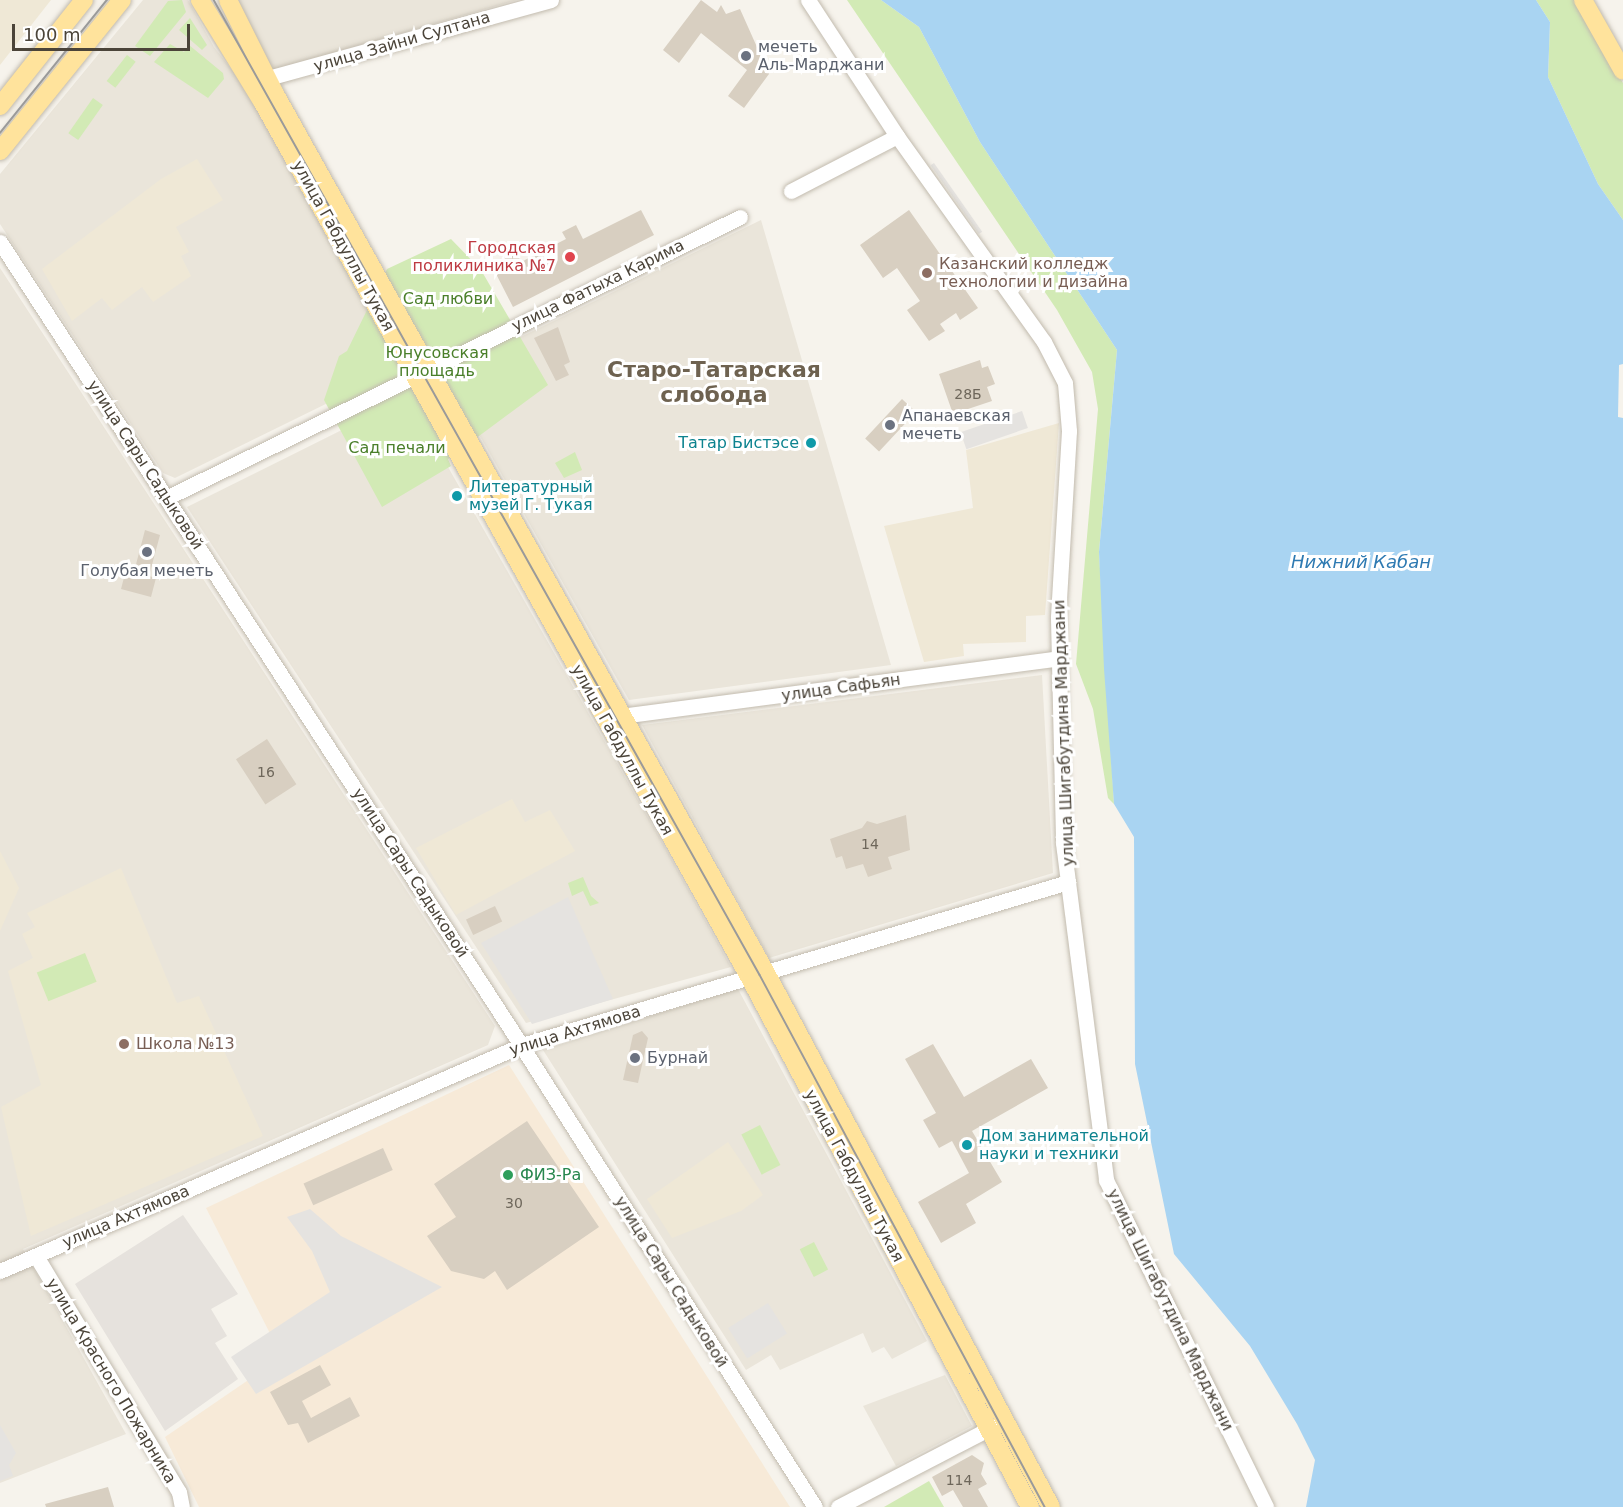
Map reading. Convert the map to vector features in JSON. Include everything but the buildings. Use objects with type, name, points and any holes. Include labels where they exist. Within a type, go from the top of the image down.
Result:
[{"type":"main road","points":[[0,106],[84,0]]},
{"type":"main road","points":[[0,150],[122,0]]},
{"type":"main road","name":"улица Габдуллы Тукая","points":[[200,0],[240,71],[260,80]]},
{"type":"main road","name":"улица Габдуллы Тукая","points":[[228,0],[260,80],[422,372],[604,718],[758,976]]},
{"type":"main road","points":[[1583,0],[1623,70]]},
{"type":"main road","points":[[1596,0],[1623,50]]},
{"type":"main road","name":"улица Габдуллы Тукая","points":[[422,372],[623,716],[995,1425],[1030,1507]]},
{"type":"main road","name":"улица Габдуллы Тукая","points":[[995,1425],[1051,1507]]},
{"type":"street","name":"улица Зайни Султана","points":[[260,80],[551,0]]},
{"type":"street","name":"улица Шигабутдина Марджани","points":[[807,0],[897,136],[1044,342],[1065,383],[1069,431],[1059,658],[1068,882],[1106,1180],[1266,1507]]},
{"type":"street","points":[[791,191],[897,136]]},
{"type":"street","name":"улица Фатыха Карима","points":[[166,498],[740,217]]},
{"type":"street","name":"улица Сары Садыковой","points":[[0,242],[522,1045],[815,1507]]},
{"type":"street","name":"улица Сафьян","points":[[604,718],[1059,658]]},
{"type":"street","name":"улица Ахтямова","points":[[0,1271],[522,1045],[1068,882]]},
{"type":"street","name":"улица Красного Пожарника","points":[[36,1256],[179,1492],[182,1507]]},
{"type":"street","points":[[838,1507],[995,1425]]},
{"type":"shaded area","points":[[0,0],[51,0],[0,65]]},
{"type":"shaded area","points":[[143,0],[188,0],[214,47],[255,100],[398,360],[397,369],[175,478],[163,473],[0,224],[0,174]]},
{"type":"shaded area","points":[[234,0],[517,0],[273,70]]},
{"type":"shaded area","points":[[197,159],[223,200],[176,227],[189,252],[181,256],[191,276],[153,302],[142,287],[112,310],[102,298],[72,321],[42,269],[161,179]]},
{"type":"shaded area","points":[[934,163],[982,232],[979,234],[931,165]]},
{"type":"shaded area","points":[[761,220],[891,665],[629,700],[445,374]]},
{"type":"shaded area","points":[[0,268],[495,1026],[488,1045],[23,1249],[126,1434],[0,1483]]},
{"type":"shaded area","points":[[408,397],[731,967],[526,1023],[187,507]]},
{"type":"shaded area","points":[[1022,411],[1028,428],[966,449],[961,432]]},
{"type":"shaded area","points":[[1059,423],[1045,615],[1026,616],[1026,642],[963,644],[964,656],[924,662],[884,526],[973,508],[966,450]]},
{"type":"shaded area","points":[[1042,675],[1053,873],[769,958],[642,725]]},
{"type":"shaded area","points":[[512,799],[525,822],[550,810],[575,851],[456,915],[416,848]]},
{"type":"shaded area","points":[[0,851],[19,888],[0,931]]},
{"type":"shaded area","name":"Школа №13","points":[[121,868],[177,1003],[199,996],[263,1136],[31,1236],[1,1107],[41,1085],[8,971],[33,958],[22,934],[35,927],[27,913]]},
{"type":"shaded area","points":[[568,897],[613,999],[532,1024],[481,943]]},
{"type":"shaded area","points":[[738,989],[927,1341],[892,1359],[884,1347],[872,1353],[863,1333],[780,1370],[771,1355],[746,1370],[543,1050]]},
{"type":"shaded area","points":[[509,1065],[790,1507],[199,1507],[165,1437],[282,1357],[206,1208]]},
{"type":"shaded area","points":[[728,1142],[763,1195],[741,1211],[672,1238],[647,1199]]},
{"type":"shaded area","points":[[310,1209],[341,1236],[442,1287],[256,1394],[231,1357],[330,1292],[312,1251],[287,1217]]},
{"type":"shaded area","points":[[183,1215],[238,1294],[211,1309],[227,1336],[215,1343],[238,1379],[165,1431],[75,1284]]},
{"type":"shaded area","points":[[768,1303],[787,1334],[747,1358],[728,1328]]},
{"type":"shaded area","points":[[945,1375],[972,1426],[896,1466],[863,1406]]},
{"type":"shaded area","points":[[0,1425],[16,1453],[9,1465],[13,1476],[0,1481]]},
{"type":"green space","points":[[182,0],[186,12],[150,56],[135,46],[168,1]]},
{"type":"green space","points":[[847,0],[881,0],[919,27],[980,142],[1117,350],[1099,552],[1114,804],[1108,798],[1093,709],[1076,664],[1098,409],[1092,372],[1057,310]]},
{"type":"green space","points":[[1536,0],[1574,0],[1623,83],[1623,220],[1598,184],[1548,77],[1550,22]]},
{"type":"green space","points":[[190,18],[207,45],[202,50],[179,30]]},
{"type":"green space","points":[[170,44],[184,52],[189,45],[223,73],[224,79],[208,98],[154,62]]},
{"type":"green space","points":[[127,55],[136,62],[115,88],[107,81]]},
{"type":"green space","points":[[93,98],[103,105],[78,140],[68,133]]},
{"type":"green space","name":"Юнусовская площадь","points":[[451,239],[481,270],[548,385],[448,459],[451,466],[382,507],[324,400],[339,356],[347,351],[387,269]]},
{"type":"green space","points":[[575,452],[582,470],[564,478],[555,463]]},
{"type":"green space","points":[[583,877],[591,896],[599,903],[590,906],[583,891],[572,896],[568,883]]},
{"type":"green space","points":[[85,953],[97,982],[48,1001],[37,972]]},
{"type":"green space","points":[[760,1125],[780,1165],[762,1175],[741,1135]]},
{"type":"green space","points":[[814,1242],[828,1270],[814,1277],[800,1249]]},
{"type":"green space","points":[[929,1481],[944,1507],[884,1507]]},
{"type":"water","name":"Нижний Кабан","points":[[881,0],[1536,0],[1550,22],[1548,77],[1598,184],[1623,220],[1623,364],[1619,365],[1618,417],[1623,418],[1623,1507],[1306,1507],[1315,1460],[1297,1424],[1250,1346],[1174,1254],[1135,1064],[1134,837],[1114,804],[1104,669],[1099,552],[1117,350],[980,142],[919,27]]},
{"type":"tram line","points":[[0,133],[107,0]]},
{"type":"tram line","points":[[214,0],[760,975],[1045,1507]]},
{"type":"place","name":"мечеть Аль-Марджани","points":[[746,56]]},
{"type":"place","name":"Городская поликлиника №7","points":[[570,257]]},
{"type":"place","name":"Казанский колледж технологии и дизайна","points":[[927,273]]},
{"type":"place","name":"Апанаевская мечеть","points":[[890,425]]},
{"type":"place","name":"Татар Бистэсе","points":[[811,443]]},
{"type":"place","name":"Литературный музей Г. Тукая","points":[[457,496]]},
{"type":"place","name":"Голубая мечеть","points":[[147,552]]},
{"type":"place","name":"Школа №13","points":[[124,1044]]},
{"type":"place","name":"Бурнай","points":[[635,1058]]},
{"type":"place","name":"Дом занимательной науки и техники","points":[[967,1145]]},
{"type":"place","name":"ФИЗ-Ра","points":[[508,1175]]},
{"type":"district","name":"Старо-Татарская слобода","points":[[714,382]]},
{"type":"park label","name":"Сад любви","points":[[448,299]]},
{"type":"park label","name":"Сад печали","points":[[397,448]]}]
